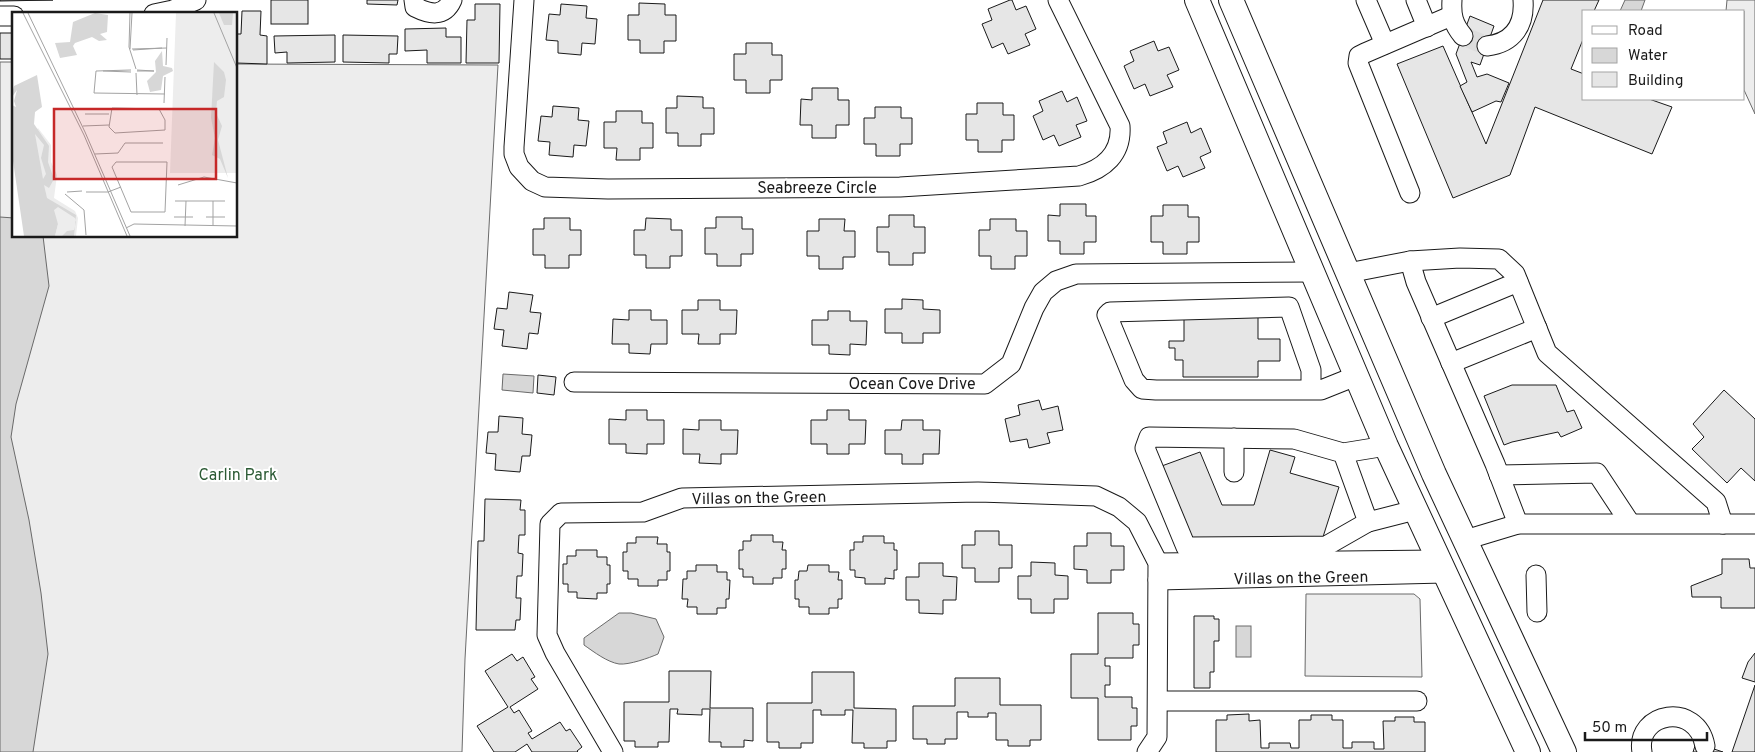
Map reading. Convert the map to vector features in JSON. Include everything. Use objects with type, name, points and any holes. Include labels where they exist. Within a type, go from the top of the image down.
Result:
[{"type":"main road","points":[[1197,0],[1386,446],[1528,752]]},
{"type":"main road","points":[[1231,0],[1434,474],[1564,752]]},
{"type":"main road","points":[[1214,40],[1255,104],[1318,247],[1348,273]]},
{"type":"main road","points":[[1386,446],[1398,448],[1408,453],[1502,645],[1525,670]]},
{"type":"street","points":[[164,12],[196,0]]},
{"type":"street","points":[[414,0],[415,7],[427,13],[440,13],[450,6],[452,0]]},
{"type":"street","name":"Seabreeze Circle","points":[[524,0],[514,147],[519,167],[532,181],[545,187],[608,189],[900,187],[1079,176],[1094,172],[1106,163],[1115,150],[1120,138],[1120,126],[1058,0]]},
{"type":"street","points":[[1366,0],[1385,44]]},
{"type":"street","points":[[1416,0],[1427,27]]},
{"type":"street","points":[[1487,46],[1496,45],[1517,31],[1523,17],[1523,0]]},
{"type":"street","points":[[1410,193],[1358,63],[1359,56],[1427,27],[1452,8],[1456,27],[1463,36]]},
{"type":"street","points":[[1348,273],[1410,261],[1460,258],[1499,259],[1515,274],[1547,354],[1716,502],[1723,524]]},
{"type":"street","points":[[1410,261],[1416,282],[1499,475],[1518,524]]},
{"type":"street","name":"Ocean Cove Drive","points":[[574,382],[985,384],[1011,364],[1034,308],[1043,292],[1056,280],[1076,274],[1312,272]]},
{"type":"street","points":[[1431,318],[1518,282]]},
{"type":"street","points":[[1311,390],[1310,370],[1289,307],[1110,312],[1107,315],[1134,380],[1142,389],[1156,390],[1311,390],[1321,390],[1356,376]]},
{"type":"street","points":[[1451,363],[1537,328]]},
{"type":"street","points":[[1386,446],[1343,453],[1294,439],[1149,437],[1145,448],[1186,547],[1326,546],[1368,522],[1415,510]]},
{"type":"street","points":[[1234,438],[1234,472]]},
{"type":"street","points":[[1343,453],[1368,522]]},
{"type":"street","points":[[1499,475],[1597,473],[1630,523]]},
{"type":"street","name":"Villas on the Green","points":[[613,752],[547,636],[550,524],[561,513],[643,512],[682,498],[978,492],[1096,496],[1119,507],[1137,522],[1158,572],[1157,737],[1147,752]]},
{"type":"street","points":[[1464,540],[1518,524],[1755,524]]},
{"type":"street","name":"Villas on the Green","points":[[1158,572],[1441,566]]},
{"type":"street","points":[[1536,575],[1537,612]]},
{"type":"street","points":[[1158,701],[1417,701]]},
{"type":"street","points":[[1642,752],[1644,735],[1650,726],[1660,719],[1671,716],[1682,717],[1699,729],[1705,746]]},
{"type":"shaded area","points":[[1727,0],[1755,0],[1755,114],[1745,92],[1745,10],[1726,10]]},
{"type":"shaded area","name":"Carlin Park","points":[[0,62],[12,62],[12,238],[238,238],[238,64],[498,65],[465,659],[462,752],[0,752]]},
{"type":"shaded area","points":[[1306,594],[1414,594],[1420,599],[1422,677],[1305,676]]},
{"type":"water","points":[[1625,0],[1645,0],[1641,10],[1620,10]]},
{"type":"water","points":[[0,217],[12,218],[12,238],[43,238],[49,286],[16,404],[11,437],[29,520],[41,593],[48,654],[33,752],[0,752]]},
{"type":"water","points":[[503,374],[534,376],[533,393],[502,390]]},
{"type":"water","points":[[619,613],[631,613],[656,619],[664,637],[658,654],[633,662],[619,664],[605,659],[584,645],[584,638]]},
{"type":"water","points":[[1236,626],[1251,626],[1251,657],[1236,657]]},
{"type":"building","points":[[0,0],[53,0],[0,1]]},
{"type":"building","points":[[271,0],[308,0],[308,24],[271,24]]},
{"type":"building","points":[[367,0],[398,0],[397,5],[367,4]]},
{"type":"building","points":[[1012,0],[1016,10],[1026,6],[1036,29],[1025,34],[1030,45],[1008,54],[1003,43],[992,48],[982,24],[992,20],[988,9]]},
{"type":"building","points":[[1543,0],[1599,0],[1594,10],[1582,10],[1582,42],[1571,69],[1582,73],[1582,100],[1652,100],[1672,107],[1652,154],[1535,107],[1510,175],[1453,198],[1397,64],[1443,46],[1486,144]]},
{"type":"building","points":[[639,3],[665,4],[665,15],[676,15],[676,41],[664,41],[664,53],[640,53],[640,40],[628,40],[628,15],[639,15]]},
{"type":"building","points":[[475,4],[500,4],[499,63],[466,63],[467,20],[475,20]]},
{"type":"building","points":[[561,4],[587,6],[586,18],[597,19],[595,44],[582,43],[581,55],[558,53],[558,41],[546,40],[549,14],[560,15]]},
{"type":"building","points":[[242,11],[261,11],[260,35],[267,36],[267,64],[238,63],[238,34],[241,34]]},
{"type":"building","points":[[1470,16],[1494,26],[1480,65],[1471,62],[1477,77],[1487,74],[1509,83],[1501,102],[1496,101],[1472,112],[1460,86],[1467,82],[1456,54]]},
{"type":"building","points":[[446,28],[446,37],[461,37],[461,63],[427,63],[427,50],[405,51],[405,29]]},
{"type":"building","points":[[0,33],[12,33],[12,59],[0,59]]},
{"type":"building","points":[[335,35],[335,62],[287,63],[287,52],[275,53],[274,36]]},
{"type":"building","points":[[343,35],[398,36],[397,54],[389,54],[389,63],[343,62]]},
{"type":"building","points":[[1154,41],[1158,51],[1169,47],[1179,70],[1167,75],[1173,87],[1150,96],[1145,84],[1134,89],[1124,66],[1134,61],[1130,51]]},
{"type":"building","points":[[746,43],[772,43],[772,55],[782,55],[782,80],[770,80],[770,93],[746,93],[746,80],[734,80],[734,54],[746,54]]},
{"type":"building","points":[[812,88],[838,88],[838,100],[849,100],[849,125],[836,125],[836,138],[812,138],[812,125],[800,125],[801,99],[812,100]]},
{"type":"building","points":[[1062,91],[1067,102],[1077,97],[1087,121],[1076,125],[1081,137],[1059,146],[1054,135],[1043,140],[1033,116],[1043,111],[1039,101]]},
{"type":"building","points":[[677,96],[703,97],[703,108],[714,108],[714,134],[701,134],[701,146],[678,146],[678,133],[666,133],[666,108],[677,108]]},
{"type":"building","points":[[977,103],[1003,103],[1003,115],[1014,115],[1014,140],[1002,140],[1002,152],[978,152],[978,140],[966,140],[966,114],[977,114]]},
{"type":"building","points":[[553,106],[579,108],[578,120],[589,121],[586,146],[574,145],[573,157],[549,155],[550,142],[538,141],[541,116],[552,117]]},
{"type":"building","points":[[875,107],[901,107],[901,118],[912,118],[912,144],[900,144],[900,156],[876,156],[876,144],[864,144],[864,118],[875,118]]},
{"type":"building","points":[[616,111],[642,111],[642,123],[653,123],[653,148],[640,148],[640,160],[616,160],[617,148],[604,148],[604,122],[616,122]]},
{"type":"building","points":[[1187,122],[1191,133],[1201,128],[1211,152],[1200,157],[1205,168],[1183,177],[1178,166],[1167,171],[1157,147],[1167,143],[1163,132]]},
{"type":"building","points":[[1060,204],[1086,204],[1086,216],[1096,216],[1096,242],[1084,242],[1084,254],[1060,254],[1060,241],[1048,241],[1048,215],[1060,216]]},
{"type":"building","points":[[1163,205],[1188,205],[1188,217],[1199,217],[1199,242],[1187,242],[1187,254],[1163,254],[1163,242],[1151,242],[1151,216],[1163,216]]},
{"type":"building","points":[[889,215],[914,215],[914,227],[925,227],[925,253],[913,253],[913,265],[889,265],[889,252],[877,252],[877,227],[889,227]]},
{"type":"building","points":[[716,217],[742,217],[742,229],[753,229],[753,254],[741,254],[741,266],[717,266],[717,254],[705,254],[705,228],[716,228]]},
{"type":"building","points":[[544,218],[570,218],[570,230],[581,230],[581,255],[569,255],[569,268],[545,268],[545,255],[533,255],[533,229],[544,229]]},
{"type":"building","points":[[646,218],[671,219],[671,230],[682,230],[682,256],[670,256],[670,268],[646,268],[646,255],[634,255],[634,230],[645,230]]},
{"type":"building","points":[[819,219],[845,219],[844,231],[855,231],[855,257],[843,257],[843,269],[819,269],[819,256],[807,256],[807,231],[819,231]]},
{"type":"building","points":[[990,219],[1016,219],[1016,231],[1027,231],[1027,256],[1015,256],[1015,269],[991,269],[991,256],[979,256],[979,230],[990,230]]},
{"type":"building","points":[[509,292],[533,295],[530,312],[541,313],[538,334],[529,333],[527,349],[502,346],[504,330],[494,329],[497,308],[507,309]]},
{"type":"building","points":[[902,299],[923,300],[923,309],[940,310],[940,333],[923,333],[923,343],[902,343],[902,333],[885,333],[885,309],[902,309]]},
{"type":"building","points":[[698,300],[720,300],[720,310],[737,310],[736,334],[720,334],[720,344],[698,344],[699,334],[682,334],[682,310],[698,310]]},
{"type":"building","points":[[629,310],[651,310],[651,320],[667,320],[667,344],[651,344],[650,354],[629,353],[629,344],[612,344],[613,319],[629,320]]},
{"type":"building","points":[[828,311],[850,311],[850,321],[867,321],[866,345],[850,344],[850,355],[829,354],[829,345],[812,345],[812,320],[828,320]]},
{"type":"building","points":[[1184,314],[1258,315],[1258,339],[1280,339],[1280,361],[1258,361],[1258,377],[1183,377],[1183,360],[1175,360],[1175,348],[1169,348],[1169,341],[1184,341]]},
{"type":"building","points":[[538,375],[556,377],[554,395],[537,393]]},
{"type":"building","points":[[1512,385],[1556,385],[1567,412],[1574,410],[1582,428],[1561,437],[1558,432],[1504,445],[1484,396]]},
{"type":"building","points":[[1724,390],[1755,419],[1755,481],[1741,468],[1727,483],[1692,449],[1704,437],[1693,424]]},
{"type":"building","points":[[1039,400],[1042,410],[1058,406],[1063,430],[1047,433],[1050,443],[1029,448],[1027,439],[1010,442],[1005,419],[1020,415],[1018,405]]},
{"type":"building","points":[[626,410],[647,410],[647,420],[664,420],[664,444],[647,444],[647,454],[626,453],[626,444],[609,444],[609,419],[626,420]]},
{"type":"building","points":[[827,410],[849,410],[849,420],[866,420],[865,444],[849,444],[849,454],[827,454],[827,444],[811,444],[811,420],[827,420]]},
{"type":"building","points":[[499,416],[523,418],[522,434],[532,435],[530,456],[522,456],[520,472],[495,470],[496,454],[486,453],[488,432],[498,432]]},
{"type":"building","points":[[699,420],[721,420],[721,430],[738,430],[737,454],[721,454],[721,464],[699,463],[700,454],[683,454],[683,429],[699,430]]},
{"type":"building","points":[[902,420],[923,420],[923,430],[940,430],[939,454],[923,454],[923,464],[902,464],[902,454],[885,454],[885,430],[901,430]]},
{"type":"building","points":[[1270,450],[1295,457],[1290,473],[1339,487],[1322,540],[1189,540],[1159,467],[1200,452],[1222,505],[1254,505]]},
{"type":"building","points":[[485,499],[521,500],[520,510],[525,510],[525,535],[519,535],[518,553],[523,554],[522,576],[517,576],[516,598],[521,598],[520,620],[516,620],[515,630],[476,630],[478,541],[484,541]]},
{"type":"building","points":[[975,531],[999,531],[999,545],[1012,545],[1012,568],[999,568],[999,582],[975,582],[975,568],[962,568],[962,545],[975,545]]},
{"type":"building","points":[[1087,533],[1111,533],[1111,546],[1124,546],[1124,570],[1111,570],[1111,583],[1087,583],[1087,570],[1074,569],[1074,546],[1087,546]]},
{"type":"building","points":[[751,535],[773,535],[773,542],[783,542],[782,550],[786,550],[786,569],[782,569],[782,578],[773,578],[773,584],[753,584],[753,577],[743,577],[743,569],[739,569],[739,550],[743,550],[743,541],[751,541]]},
{"type":"building","points":[[863,536],[884,536],[884,543],[894,543],[894,550],[897,550],[897,570],[894,570],[894,579],[885,578],[885,584],[865,584],[865,578],[855,577],[855,570],[850,570],[850,550],[854,550],[854,542],[863,542]]},
{"type":"building","points":[[636,537],[658,537],[657,544],[667,544],[667,552],[670,552],[670,571],[667,571],[667,580],[658,580],[658,586],[638,586],[638,579],[628,579],[628,571],[623,571],[623,552],[627,552],[627,543],[636,543]]},
{"type":"building","points":[[576,550],[597,550],[597,557],[607,557],[607,565],[610,565],[610,584],[607,584],[607,593],[597,593],[597,599],[577,598],[577,592],[568,592],[568,584],[563,584],[563,564],[567,564],[567,556],[576,556]]},
{"type":"building","points":[[1722,559],[1749,559],[1750,568],[1755,568],[1755,608],[1721,608],[1721,597],[1692,597],[1691,586],[1722,574]]},
{"type":"building","points":[[1031,562],[1055,563],[1055,575],[1068,576],[1068,599],[1054,599],[1054,613],[1031,613],[1031,599],[1018,599],[1018,576],[1031,576]]},
{"type":"building","points":[[919,563],[943,563],[943,576],[957,577],[956,600],[943,600],[943,614],[919,613],[919,600],[906,600],[906,577],[919,577]]},
{"type":"building","points":[[696,565],[717,565],[717,572],[727,572],[727,580],[730,580],[729,599],[726,599],[726,608],[717,608],[717,614],[697,614],[697,607],[687,607],[688,599],[682,599],[683,579],[687,579],[687,571],[696,571]]},
{"type":"building","points":[[808,565],[829,565],[829,572],[839,572],[838,580],[842,580],[842,599],[838,599],[838,608],[829,608],[829,614],[809,614],[809,607],[799,607],[799,599],[795,599],[795,580],[798,580],[799,571],[807,571]]},
{"type":"building","points":[[1098,613],[1133,613],[1133,624],[1139,624],[1139,645],[1133,645],[1133,658],[1105,658],[1105,666],[1110,666],[1110,685],[1105,685],[1105,697],[1132,697],[1132,708],[1137,708],[1137,726],[1131,726],[1131,740],[1098,740],[1098,698],[1071,698],[1071,654],[1098,654]]},
{"type":"building","points":[[1194,616],[1214,616],[1214,619],[1219,619],[1219,641],[1214,641],[1214,672],[1210,672],[1210,688],[1194,688]]},
{"type":"building","points":[[1755,653],[1755,682],[1742,678],[1748,662]]},
{"type":"building","points":[[512,654],[517,661],[523,657],[535,677],[531,679],[538,689],[510,707],[514,713],[519,710],[532,731],[528,733],[532,739],[560,722],[566,731],[570,729],[582,747],[578,752],[532,752],[527,744],[515,752],[494,752],[477,726],[508,707],[485,671]]},
{"type":"building","points":[[669,671],[711,671],[710,708],[753,708],[753,741],[744,740],[744,747],[721,747],[721,742],[709,742],[710,709],[702,709],[702,715],[677,714],[678,709],[670,709],[669,742],[658,742],[658,747],[635,747],[635,741],[624,741],[624,702],[669,702]]},
{"type":"building","points":[[812,672],[854,672],[854,708],[896,709],[896,741],[887,741],[887,748],[864,748],[864,743],[852,743],[853,710],[845,710],[845,715],[821,715],[821,710],[813,710],[813,743],[801,743],[801,748],[779,748],[779,742],[767,742],[767,703],[812,703]]},
{"type":"building","points":[[955,678],[1000,678],[1000,705],[1041,705],[1041,740],[1030,740],[1030,746],[1008,746],[1008,740],[996,740],[996,713],[988,713],[988,717],[968,717],[968,712],[957,712],[957,739],[945,739],[945,744],[927,744],[927,739],[913,739],[913,706],[955,706]]},
{"type":"building","points":[[1755,685],[1755,752],[1732,752]]},
{"type":"building","points":[[1249,714],[1249,721],[1260,720],[1261,748],[1269,748],[1269,743],[1290,743],[1291,748],[1299,748],[1299,720],[1311,720],[1311,715],[1332,715],[1332,720],[1343,720],[1343,748],[1352,748],[1352,742],[1374,742],[1374,749],[1384,749],[1383,721],[1395,721],[1395,717],[1414,717],[1414,722],[1425,722],[1425,752],[1216,752],[1216,720],[1227,720],[1227,715]]},
{"type":"building","points":[[1696,743],[1723,752],[1693,752]]},
{"type":"tunnel","points":[[1463,36],[1487,46]]}]
